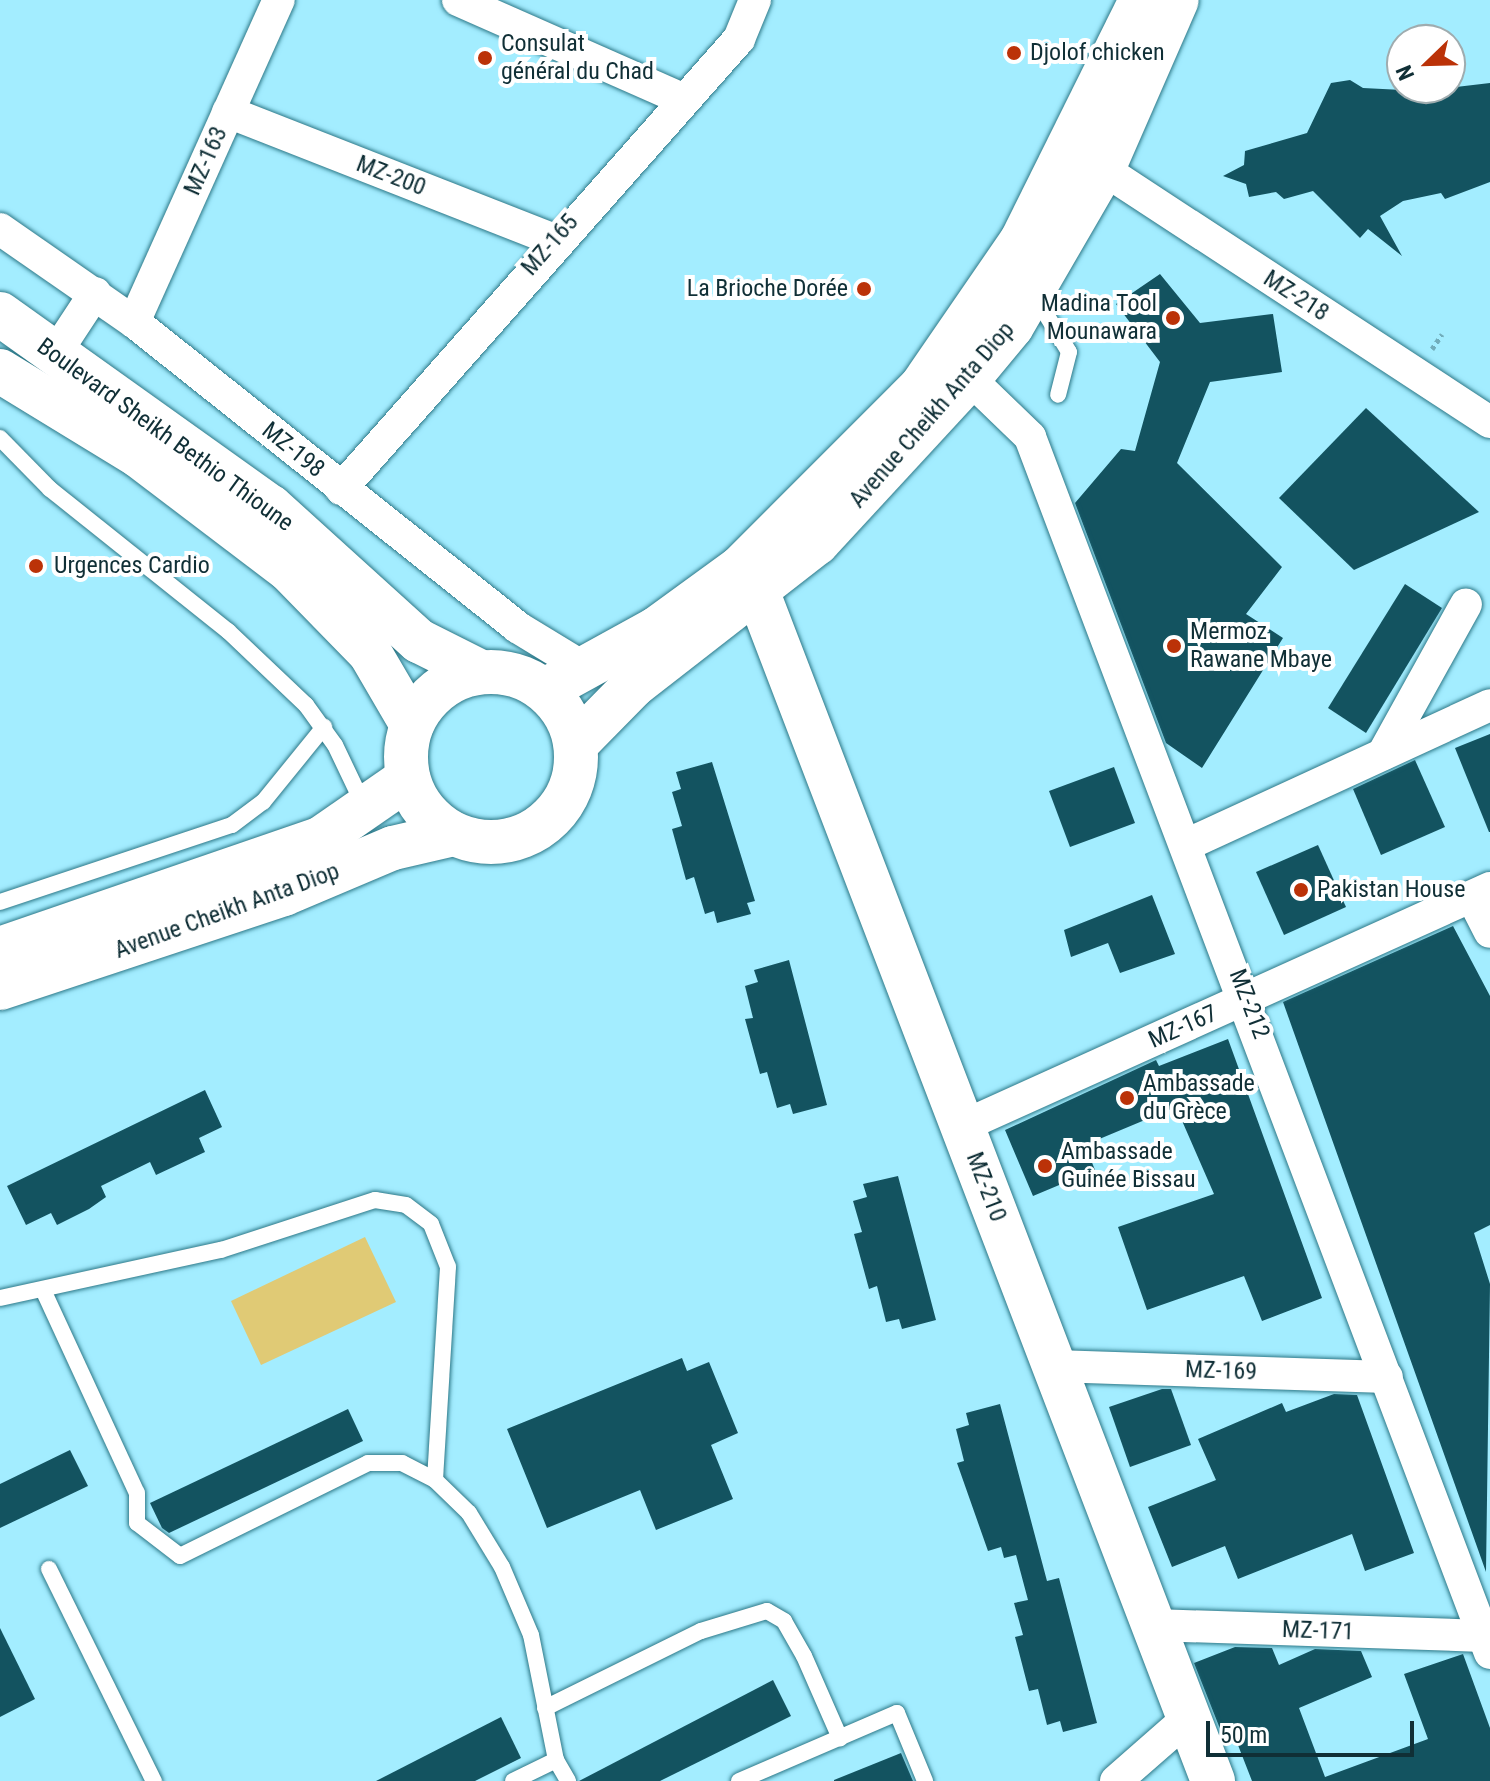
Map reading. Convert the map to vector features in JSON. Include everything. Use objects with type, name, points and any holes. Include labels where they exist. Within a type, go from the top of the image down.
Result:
[{"type":"main road","name":"Avenue Cheikh Anta Diop","points":[[545,690],[586,669],[740,568],[921,387],[1022,240],[1141,0]]},
{"type":"main road","name":"Avenue Cheikh Anta Diop","points":[[576,744],[633,686],[758,593],[844,517],[969,378],[1032,293],[1103,169],[1177,0]]},
{"type":"main road","name":"Boulevard Sheikh Bethio Thioune","points":[[0,314],[271,507],[419,641],[481,672]]},
{"type":"main road","name":"Boulevard Sheikh Bethio Thioune","points":[[0,371],[221,513],[315,593],[382,669],[412,725]]},
{"type":"main road","name":"MZ-210","points":[[758,593],[1213,1781]]},
{"type":"main road","points":[[481,672],[526,678],[545,690],[576,744],[568,796],[531,834],[478,842],[453,834],[417,801],[408,778],[412,725],[439,689],[481,672]]},
{"type":"main road","name":"Avenue Cheikh Anta Diop","points":[[0,949],[248,869],[367,813],[408,778]]},
{"type":"main road","name":"Avenue Cheikh Anta Diop","points":[[0,988],[189,928],[393,848],[453,834]]},
{"type":"street","name":"MZ-163","points":[[134,322],[279,0]]},
{"type":"street","points":[[458,0],[680,98]]},
{"type":"street","name":"MZ-165","points":[[341,489],[554,240],[680,98],[739,39],[755,0]]},
{"type":"street","name":"MZ-200","points":[[228,112],[554,240]]},
{"type":"street","name":"MZ-218","points":[[1103,169],[1490,422]]},
{"type":"street","name":"MZ-198","points":[[0,229],[134,322],[517,627],[586,669]]},
{"type":"street","points":[[55,354],[95,293]]},
{"type":"street","name":"MZ-212","points":[[969,378],[1030,437],[1248,999],[1486,1644]]},
{"type":"street","points":[[1383,754],[1466,604]]},
{"type":"street","points":[[1188,844],[1490,705]]},
{"type":"street","points":[[1481,892],[1490,932]]},
{"type":"street","name":"MZ-167","points":[[963,1126],[1481,892]]},
{"type":"street","name":"MZ-169","points":[[1055,1366],[1387,1377]]},
{"type":"street","name":"MZ-171","points":[[1154,1625],[1486,1644]]},
{"type":"street","points":[[1116,1781],[1189,1717]]},
{"type":"lane","points":[[1032,293],[1069,352],[1058,395]]},
{"type":"lane","points":[[0,438],[50,489],[228,631],[324,727],[367,813]]},
{"type":"lane","points":[[0,902],[232,825],[263,802],[324,727]]},
{"type":"lane","points":[[0,1298],[44,1292],[221,1250],[375,1200],[406,1205],[431,1224],[448,1267],[435,1480]]},
{"type":"lane","points":[[44,1292],[137,1493],[137,1523],[180,1556],[368,1463],[402,1463],[435,1480],[469,1513],[502,1567],[531,1635],[556,1760],[568,1781]]},
{"type":"lane","points":[[49,1569],[154,1781]]},
{"type":"lane","points":[[545,1708],[712,1626],[767,1611],[784,1621],[804,1656],[840,1738]]},
{"type":"lane","points":[[739,1781],[897,1713],[925,1781]]},
{"type":"lane","points":[[513,1781],[556,1760]]},
{"type":"shaded area","points":[[365,1237],[396,1302],[261,1365],[231,1301]]},
{"type":"building","points":[[1350,80],[1363,88],[1386,89],[1386,104],[1466,104],[1466,86],[1490,83],[1490,182],[1445,199],[1441,193],[1403,201],[1380,216],[1402,256],[1368,229],[1360,238],[1313,191],[1284,199],[1276,192],[1249,197],[1246,184],[1223,176],[1244,165],[1245,151],[1307,133],[1331,83]]},
{"type":"building","points":[[1160,274],[1200,323],[1273,314],[1282,372],[1210,382],[1177,463],[1282,567],[1246,614],[1283,638],[1202,768],[1166,743],[1075,503],[1121,449],[1135,451],[1160,362],[1116,304]]},
{"type":"building","points":[[1366,408],[1479,512],[1354,570],[1279,498]]},
{"type":"building","points":[[1405,584],[1442,608],[1366,733],[1328,708]]},
{"type":"building","points":[[1490,734],[1490,832],[1489,832],[1455,748]]},
{"type":"building","points":[[1415,760],[1445,827],[1381,855],[1353,789]]},
{"type":"building","points":[[712,762],[755,901],[747,903],[751,914],[717,923],[714,911],[705,914],[694,877],[686,880],[672,829],[682,826],[672,792],[681,789],[676,772]]},
{"type":"building","points":[[1114,767],[1135,823],[1070,847],[1049,791]]},
{"type":"building","name":"Pakistan House","points":[[1318,845],[1346,907],[1284,935],[1256,872]]},
{"type":"building","points":[[1152,895],[1175,954],[1120,973],[1108,943],[1071,957],[1064,930]]},
{"type":"building","points":[[1453,926],[1490,996],[1490,1225],[1474,1233],[1490,1284],[1486,1572],[1283,1002]]},
{"type":"building","points":[[789,960],[827,1105],[793,1114],[790,1104],[777,1108],[767,1072],[760,1074],[745,1019],[753,1018],[745,986],[758,982],[754,970]]},
{"type":"building","points":[[1228,1039],[1322,1298],[1262,1321],[1244,1276],[1147,1310],[1118,1227],[1214,1194],[1176,1107],[1085,1145],[1095,1170],[1033,1196],[1005,1130],[1156,1060],[1159,1066]]},
{"type":"building","points":[[205,1090],[222,1127],[199,1138],[205,1152],[156,1175],[150,1162],[101,1186],[106,1197],[57,1225],[51,1213],[26,1225],[7,1186]]},
{"type":"building","points":[[898,1176],[936,1320],[902,1329],[899,1319],[886,1322],[877,1286],[869,1289],[854,1234],[862,1232],[853,1201],[867,1197],[863,1184]]},
{"type":"building","points":[[682,1358],[687,1371],[709,1362],[738,1433],[711,1445],[733,1499],[656,1530],[640,1490],[547,1528],[507,1429]]},
{"type":"building","points":[[1162,1389],[1171,1389],[1191,1445],[1130,1467],[1109,1407]]},
{"type":"building","points":[[1334,1394],[1357,1395],[1414,1553],[1365,1571],[1352,1534],[1238,1579],[1225,1546],[1172,1567],[1148,1507],[1216,1480],[1198,1439],[1282,1403],[1286,1412]]},
{"type":"building","points":[[1000,1404],[1047,1581],[1059,1578],[1097,1723],[1063,1732],[1060,1721],[1047,1725],[1038,1689],[1029,1691],[1015,1637],[1023,1635],[1014,1603],[1028,1600],[1016,1555],[1004,1558],[1001,1547],[988,1551],[957,1463],[964,1461],[956,1429],[969,1425],[966,1413]]},
{"type":"building","points":[[348,1409],[363,1441],[169,1533],[162,1528],[150,1503]]},
{"type":"building","points":[[70,1450],[88,1486],[0,1528],[0,1484]]},
{"type":"building","points":[[0,1628],[35,1699],[0,1717]]},
{"type":"building","points":[[1235,1647],[1272,1648],[1279,1665],[1315,1649],[1361,1651],[1372,1677],[1299,1708],[1325,1777],[1428,1739],[1404,1674],[1463,1654],[1490,1728],[1490,1781],[1252,1781],[1236,1740],[1226,1744],[1194,1663]]},
{"type":"building","points":[[773,1680],[791,1716],[660,1781],[579,1781]]},
{"type":"building","points":[[501,1717],[521,1758],[475,1781],[376,1781]]},
{"type":"building","points":[[901,1753],[913,1781],[834,1781],[834,1780]]},
{"type":"place","name":"Djolof chicken","points":[[1014,53]]},
{"type":"place","name":"Consulat général du Chad","points":[[485,58]]},
{"type":"place","name":"La Brioche Dorée","points":[[864,289]]},
{"type":"place","name":"Madina Tool Mounawara","points":[[1173,318]]},
{"type":"place","name":"Urgences Cardio","points":[[36,566]]},
{"type":"place","name":"Mermoz Rawane Mbaye","points":[[1174,646]]},
{"type":"place","name":"Pakistan House","points":[[1301,890]]},
{"type":"place","name":"Ambassade du Grèce","points":[[1127,1098]]},
{"type":"place","name":"Ambassade Guinée Bissau","points":[[1045,1166]]}]
